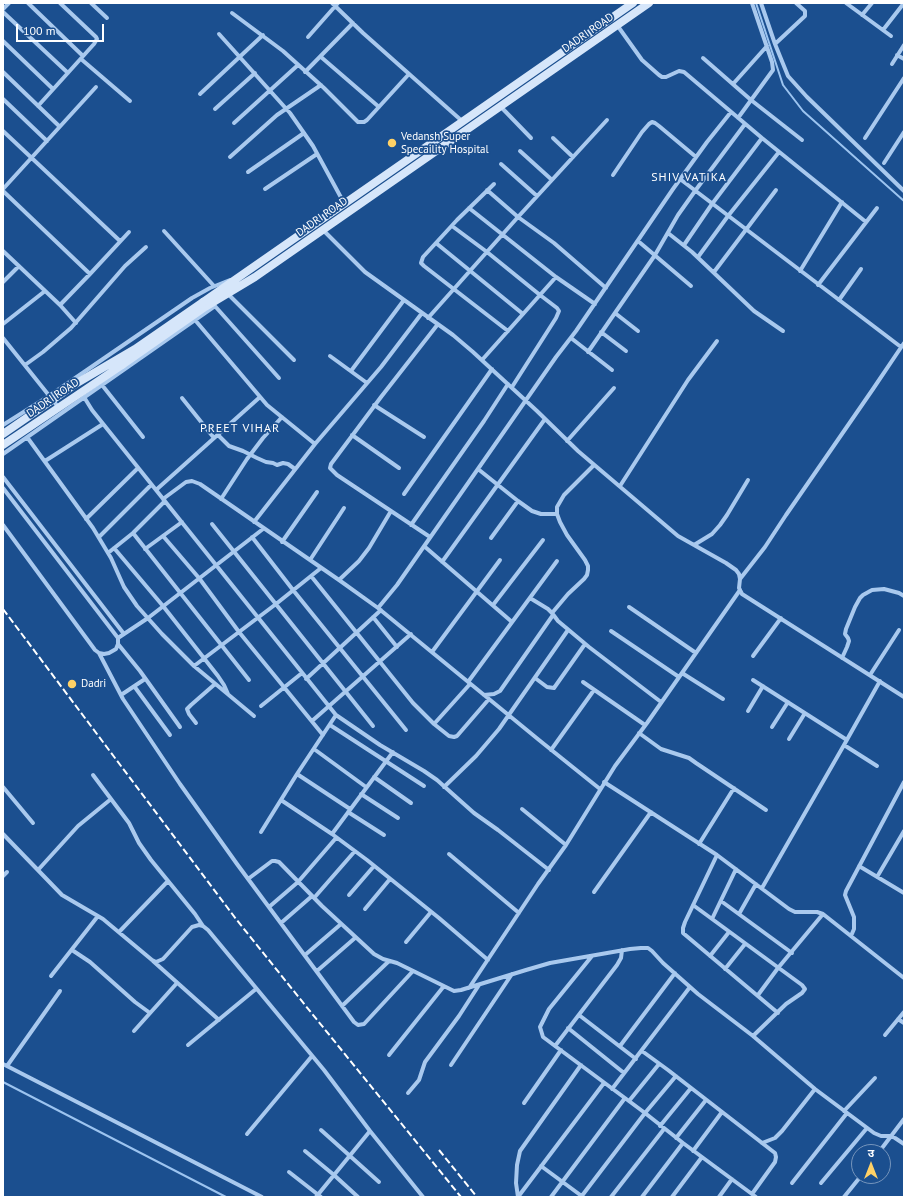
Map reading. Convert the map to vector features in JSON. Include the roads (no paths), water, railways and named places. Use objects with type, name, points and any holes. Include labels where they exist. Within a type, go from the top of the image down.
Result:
[{"type":"street","points":[[9,3],[3,10],[68,73]]},
{"type":"street","points":[[28,3],[82,57],[130,101]]},
{"type":"street","points":[[38,106],[96,41],[96,37],[60,3]]},
{"type":"street","points":[[91,3],[107,18]]},
{"type":"street","name":"DADRI ROAD","points":[[3,434],[77,383],[135,349],[633,3]]},
{"type":"street","name":"DADRI ROAD","points":[[3,445],[205,307],[214,304],[227,294],[255,277],[650,3]]},
{"type":"street","points":[[738,118],[772,70],[772,62],[752,3]]},
{"type":"street","points":[[761,3],[788,76],[794,84],[904,191]]},
{"type":"street","points":[[775,44],[805,16],[805,11],[796,3]]},
{"type":"street","points":[[846,3],[891,36]]},
{"type":"street","points":[[862,15],[872,3]]},
{"type":"street","points":[[883,30],[904,3]]},
{"type":"street","points":[[308,37],[335,4],[353,23],[463,122]]},
{"type":"street","points":[[232,13],[283,51],[321,85],[358,122],[364,122],[409,74]]},
{"type":"street","points":[[306,72],[353,23]]},
{"type":"street","points":[[617,25],[642,60],[659,75],[666,77],[679,71],[684,72],[745,124],[866,222]]},
{"type":"street","points":[[219,34],[287,108],[317,154],[344,204]]},
{"type":"street","points":[[200,94],[263,35]]},
{"type":"street","points":[[3,41],[53,89]]},
{"type":"street","points":[[892,64],[904,45]]},
{"type":"street","points":[[734,84],[767,46]]},
{"type":"street","points":[[898,56],[904,59]]},
{"type":"street","points":[[321,57],[379,107]]},
{"type":"street","points":[[704,58],[751,100],[802,140]]},
{"type":"street","points":[[234,123],[298,65]]},
{"type":"street","points":[[3,72],[59,126]]},
{"type":"street","points":[[215,109],[255,73]]},
{"type":"street","points":[[865,138],[904,78]]},
{"type":"street","points":[[230,157],[271,120],[321,85]]},
{"type":"street","points":[[90,274],[3,190],[96,86]]},
{"type":"street","points":[[3,99],[46,141]]},
{"type":"street","points":[[501,107],[531,138]]},
{"type":"street","points":[[306,679],[373,617],[397,585],[556,357],[595,304],[680,179],[731,112]]},
{"type":"street","points":[[428,318],[518,216],[607,120]]},
{"type":"street","points":[[613,175],[642,132],[652,122],[659,126],[696,157]]},
{"type":"street","points":[[588,352],[655,255],[678,215],[745,124]]},
{"type":"street","points":[[3,131],[120,241]]},
{"type":"street","points":[[884,163],[904,132]]},
{"type":"street","points":[[248,172],[304,133]]},
{"type":"street","points":[[553,138],[573,157]]},
{"type":"street","points":[[684,245],[712,204],[762,138]]},
{"type":"street","points":[[520,151],[552,180]]},
{"type":"street","points":[[698,258],[728,216],[779,152]]},
{"type":"street","points":[[265,189],[317,154]]},
{"type":"street","points":[[501,164],[537,196]]},
{"type":"street","points":[[680,179],[901,347]]},
{"type":"street","points":[[494,184],[452,226],[423,258],[421,263],[508,331]]},
{"type":"street","points":[[487,190],[554,243],[606,288]]},
{"type":"street","points":[[714,272],[776,190]]},
{"type":"street","points":[[800,271],[842,202]]},
{"type":"street","points":[[469,208],[556,277],[595,304]]},
{"type":"street","points":[[818,285],[877,208]]},
{"type":"street","points":[[411,525],[510,386],[559,311],[487,252],[452,226]]},
{"type":"street","points":[[323,230],[365,272],[453,335],[510,386],[567,441],[678,536],[732,567],[739,574],[740,590],[742,594],[904,697]]},
{"type":"street","points":[[164,231],[214,286]]},
{"type":"street","points":[[60,305],[129,232]]},
{"type":"street","points":[[668,233],[714,272],[754,311],[783,331]]},
{"type":"street","points":[[638,241],[691,286]]},
{"type":"street","points":[[436,244],[523,314]]},
{"type":"street","points":[[25,365],[43,352],[76,323],[132,259],[146,247]]},
{"type":"street","points":[[3,251],[60,305],[76,323]]},
{"type":"street","points":[[3,282],[19,266]]},
{"type":"street","points":[[839,300],[861,269]]},
{"type":"street","points":[[3,424],[49,396],[192,298],[214,286],[242,275]]},
{"type":"street","points":[[482,360],[556,277]]},
{"type":"street","points":[[3,324],[45,291]]},
{"type":"street","points":[[227,294],[294,360]]},
{"type":"street","points":[[351,371],[404,300]]},
{"type":"street","points":[[3,454],[195,320],[214,304],[279,378]]},
{"type":"street","points":[[254,522],[315,444],[367,383],[422,313]]},
{"type":"street","points":[[615,313],[638,331]]},
{"type":"street","points":[[195,320],[267,405],[315,444]]},
{"type":"street","points":[[430,538],[337,475],[330,468],[331,464],[374,405],[438,324]]},
{"type":"street","points":[[601,332],[626,351]]},
{"type":"street","points":[[3,338],[62,412]]},
{"type":"street","points":[[571,338],[612,370]]},
{"type":"street","points":[[620,486],[688,380],[717,341]]},
{"type":"street","points":[[740,579],[765,547],[790,508],[904,343]]},
{"type":"street","points":[[330,356],[367,383]]},
{"type":"street","points":[[404,494],[492,370]]},
{"type":"street","points":[[102,384],[143,437]]},
{"type":"street","points":[[567,441],[614,388]]},
{"type":"street","points":[[84,397],[103,424],[336,716],[424,771],[474,813],[548,870]]},
{"type":"street","points":[[156,490],[260,397]]},
{"type":"street","points":[[182,398],[216,436],[229,446],[266,462],[277,465],[283,463],[288,464],[295,469]]},
{"type":"street","points":[[374,405],[424,437]]},
{"type":"street","points":[[221,499],[250,455],[282,417]]},
{"type":"street","points":[[442,562],[545,419]]},
{"type":"street","points":[[45,462],[103,424]]},
{"type":"street","points":[[352,436],[399,468]]},
{"type":"street","points":[[27,437],[99,537],[129,595],[148,618],[194,666],[254,716]]},
{"type":"street","points":[[484,696],[500,691],[568,594],[584,579],[588,566],[560,522],[557,514],[557,507],[564,495],[594,465]]},
{"type":"street","points":[[86,519],[138,468]]},
{"type":"street","points":[[478,469],[532,511],[541,514],[557,514]]},
{"type":"street","points":[[3,477],[124,634]]},
{"type":"street","points":[[694,545],[712,534],[727,515],[748,480]]},
{"type":"street","points":[[108,553],[133,533],[164,500],[183,483],[192,481],[200,484],[263,529],[340,580],[379,609],[600,789]]},
{"type":"street","points":[[99,537],[151,484]]},
{"type":"street","points":[[3,488],[118,638],[116,650],[109,653],[99,654]]},
{"type":"street","points":[[282,542],[317,492]]},
{"type":"street","points":[[491,538],[518,501]]},
{"type":"street","points":[[310,560],[344,508]]},
{"type":"street","points":[[340,580],[363,557],[391,511]]},
{"type":"street","points":[[146,549],[182,522]]},
{"type":"street","points":[[212,524],[373,726]]},
{"type":"street","points":[[3,526],[99,654],[121,695],[180,784],[248,880],[354,1022],[358,1025],[364,1024],[412,970]]},
{"type":"street","points":[[118,638],[148,618],[263,529]]},
{"type":"street","points":[[133,533],[249,680]]},
{"type":"street","points":[[163,536],[323,735]]},
{"type":"street","points":[[252,537],[406,730]]},
{"type":"street","points":[[493,605],[543,540]]},
{"type":"street","points":[[424,546],[512,622]]},
{"type":"street","points":[[114,548],[163,606],[224,685],[229,696]]},
{"type":"street","points":[[432,652],[500,560]]},
{"type":"street","points":[[434,724],[469,683],[557,561]]},
{"type":"street","points":[[194,666],[321,568]]},
{"type":"street","points":[[311,576],[413,703],[434,724],[449,736],[454,737],[462,730],[489,699]]},
{"type":"street","points":[[842,658],[849,641],[845,634],[846,629],[860,598],[872,590],[884,589],[904,596]]},
{"type":"street","points":[[469,988],[566,845],[604,782],[740,590]]},
{"type":"street","points":[[530,598],[553,614],[558,622],[585,644],[661,702]]},
{"type":"street","points":[[629,607],[696,653]]},
{"type":"street","points":[[373,617],[396,647]]},
{"type":"street","points":[[753,656],[781,618]]},
{"type":"street","points":[[444,787],[476,756],[509,716],[568,630]]},
{"type":"street","points":[[870,675],[899,630]]},
{"type":"street","points":[[611,631],[679,677]]},
{"type":"street","points":[[312,721],[411,634]]},
{"type":"street","points":[[118,644],[180,727]]},
{"type":"street","points":[[535,678],[548,687],[554,688],[585,644]]},
{"type":"street","points":[[261,706],[302,673]]},
{"type":"street","points":[[682,673],[723,699]]},
{"type":"street","points":[[121,695],[145,679]]},
{"type":"street","points":[[753,680],[847,740]]},
{"type":"street","points":[[762,888],[880,681]]},
{"type":"street","points":[[582,682],[645,725]]},
{"type":"street","points":[[196,723],[187,710],[215,684]]},
{"type":"street","points":[[134,686],[170,735]]},
{"type":"street","points":[[748,711],[763,686]]},
{"type":"street","points":[[551,750],[594,690]]},
{"type":"street","points":[[772,727],[788,702]]},
{"type":"street","points":[[789,739],[805,713]]},
{"type":"street","points":[[261,832],[297,774],[336,716]]},
{"type":"street","points":[[330,725],[424,786]]},
{"type":"street","points":[[639,733],[661,749],[692,760],[766,810]]},
{"type":"street","points":[[844,745],[877,766]]},
{"type":"street","points":[[314,749],[366,787]]},
{"type":"street","points":[[332,834],[393,752]]},
{"type":"street","points":[[297,774],[384,835]]},
{"type":"street","points":[[93,775],[129,823],[143,849],[168,881],[324,1070],[370,1132],[423,1197]]},
{"type":"street","points":[[374,777],[411,802]]},
{"type":"street","points":[[604,782],[717,855],[762,888],[783,906],[795,912],[817,912],[824,914],[904,977]]},
{"type":"street","points":[[851,936],[854,929],[854,917],[845,895],[846,891],[904,782]]},
{"type":"street","points":[[3,787],[33,823]]},
{"type":"street","points":[[699,844],[734,788]]},
{"type":"street","points":[[361,794],[398,818]]},
{"type":"street","points":[[38,870],[78,826],[111,799]]},
{"type":"street","points":[[281,800],[355,851],[488,960]]},
{"type":"street","points":[[522,809],[566,845]]},
{"type":"street","points":[[594,892],[650,812]]},
{"type":"street","points":[[877,877],[904,832]]},
{"type":"street","points":[[3,834],[62,895],[98,916],[119,932],[218,1020]]},
{"type":"street","points":[[269,907],[298,882],[336,838]]},
{"type":"street","points":[[281,923],[313,897],[355,851]]},
{"type":"street","points":[[449,854],[520,913]]},
{"type":"street","points":[[717,855],[683,925],[683,933],[778,1013]]},
{"type":"street","points":[[248,880],[272,862],[275,861],[280,863],[340,924],[379,958],[397,963],[454,991],[469,988],[550,963],[622,950],[648,948],[652,950],[663,963],[690,987],[753,1036],[815,1089],[874,1133],[881,1136],[890,1136],[904,1144]]},
{"type":"street","points":[[349,895],[374,866]]},
{"type":"street","points":[[859,866],[904,893]]},
{"type":"street","points":[[712,919],[736,870]]},
{"type":"street","points":[[3,876],[7,872]]},
{"type":"street","points":[[365,909],[390,879]]},
{"type":"street","points":[[119,932],[168,881]]},
{"type":"street","points":[[739,914],[756,884]]},
{"type":"street","points":[[721,901],[792,952]]},
{"type":"street","points":[[693,905],[802,985],[804,989],[802,993],[790,1001],[753,1036]]},
{"type":"street","points":[[406,942],[431,912]]},
{"type":"street","points":[[758,995],[778,968],[824,914]]},
{"type":"street","points":[[52,976],[98,916]]},
{"type":"street","points":[[305,955],[340,924]]},
{"type":"street","points":[[152,960],[156,962],[163,959],[192,927],[199,925],[204,926]]},
{"type":"street","points":[[710,956],[730,932]]},
{"type":"street","points":[[317,971],[355,938]]},
{"type":"street","points":[[725,969],[745,944]]},
{"type":"street","points":[[72,950],[90,962],[135,1002],[150,1013]]},
{"type":"street","points":[[555,1046],[617,965],[621,958],[622,950]]},
{"type":"street","points":[[592,956],[549,1009],[540,1027],[543,1036],[754,1196],[776,1160],[775,1153],[676,1076],[642,1052]]},
{"type":"street","points":[[342,1006],[389,961]]},
{"type":"street","points":[[451,1065],[512,974]]},
{"type":"street","points":[[620,1046],[675,974]]},
{"type":"street","points":[[134,1031],[177,983]]},
{"type":"street","points":[[408,1092],[419,1080],[425,1062],[467,1005],[479,985]]},
{"type":"street","points":[[389,1055],[444,986]]},
{"type":"street","points":[[612,1089],[642,1052],[690,987]]},
{"type":"street","points":[[188,1045],[256,989]]},
{"type":"street","points":[[60,991],[5,1065],[262,1197]]},
{"type":"street","points":[[885,1035],[904,1012]]},
{"type":"street","points":[[579,1015],[636,1059]]},
{"type":"street","points":[[898,1019],[904,1023]]},
{"type":"street","points":[[568,1028],[624,1073]]},
{"type":"street","points":[[524,1102],[561,1050]]},
{"type":"street","points":[[247,1134],[312,1056]]},
{"type":"street","points":[[629,1101],[659,1064]]},
{"type":"street","points":[[518,1197],[516,1165],[520,1151],[581,1065]]},
{"type":"street","points":[[541,1166],[582,1197],[645,1113],[676,1076]]},
{"type":"street","points":[[792,1183],[846,1112],[875,1078]]},
{"type":"street","points":[[518,1197],[604,1082]]},
{"type":"street","points":[[612,1197],[691,1088]]},
{"type":"street","points":[[762,1143],[775,1138],[782,1132],[815,1089]]},
{"type":"street","points":[[551,1197],[625,1098]]},
{"type":"street","points":[[676,1138],[706,1100]]},
{"type":"street","points":[[693,1151],[722,1112]]},
{"type":"street","points":[[884,1144],[904,1118]]},
{"type":"street","points":[[821,1183],[867,1128]]},
{"type":"street","points":[[321,1130],[379,1182]]},
{"type":"street","points":[[289,1172],[318,1196],[370,1132]]},
{"type":"street","points":[[642,1197],[683,1143]]},
{"type":"street","points":[[305,1151],[358,1197]]},
{"type":"street","points":[[672,1197],[702,1157]]},
{"type":"street","points":[[719,1197],[732,1179]]},
{"type":"street","points":[[844,1197],[855,1184]]},
{"type":"waterway","points":[[756,3],[783,85],[803,111],[904,201]]},
{"type":"waterway","points":[[3,1082],[226,1197]]},
{"type":"railway","points":[[3,609],[236,919],[461,1197]]},
{"type":"railway","points":[[439,1150],[477,1197]]},
{"type":"place","name":"Vedansh Super Specaility Hospital","points":[[392,143]]},
{"type":"place","name":"Dadri","points":[[72,684]]},
{"type":"district","name":"SHIV VATIKA","points":[[689,178]]},
{"type":"district","name":"PREET VIHAR","points":[[240,429]]}]
